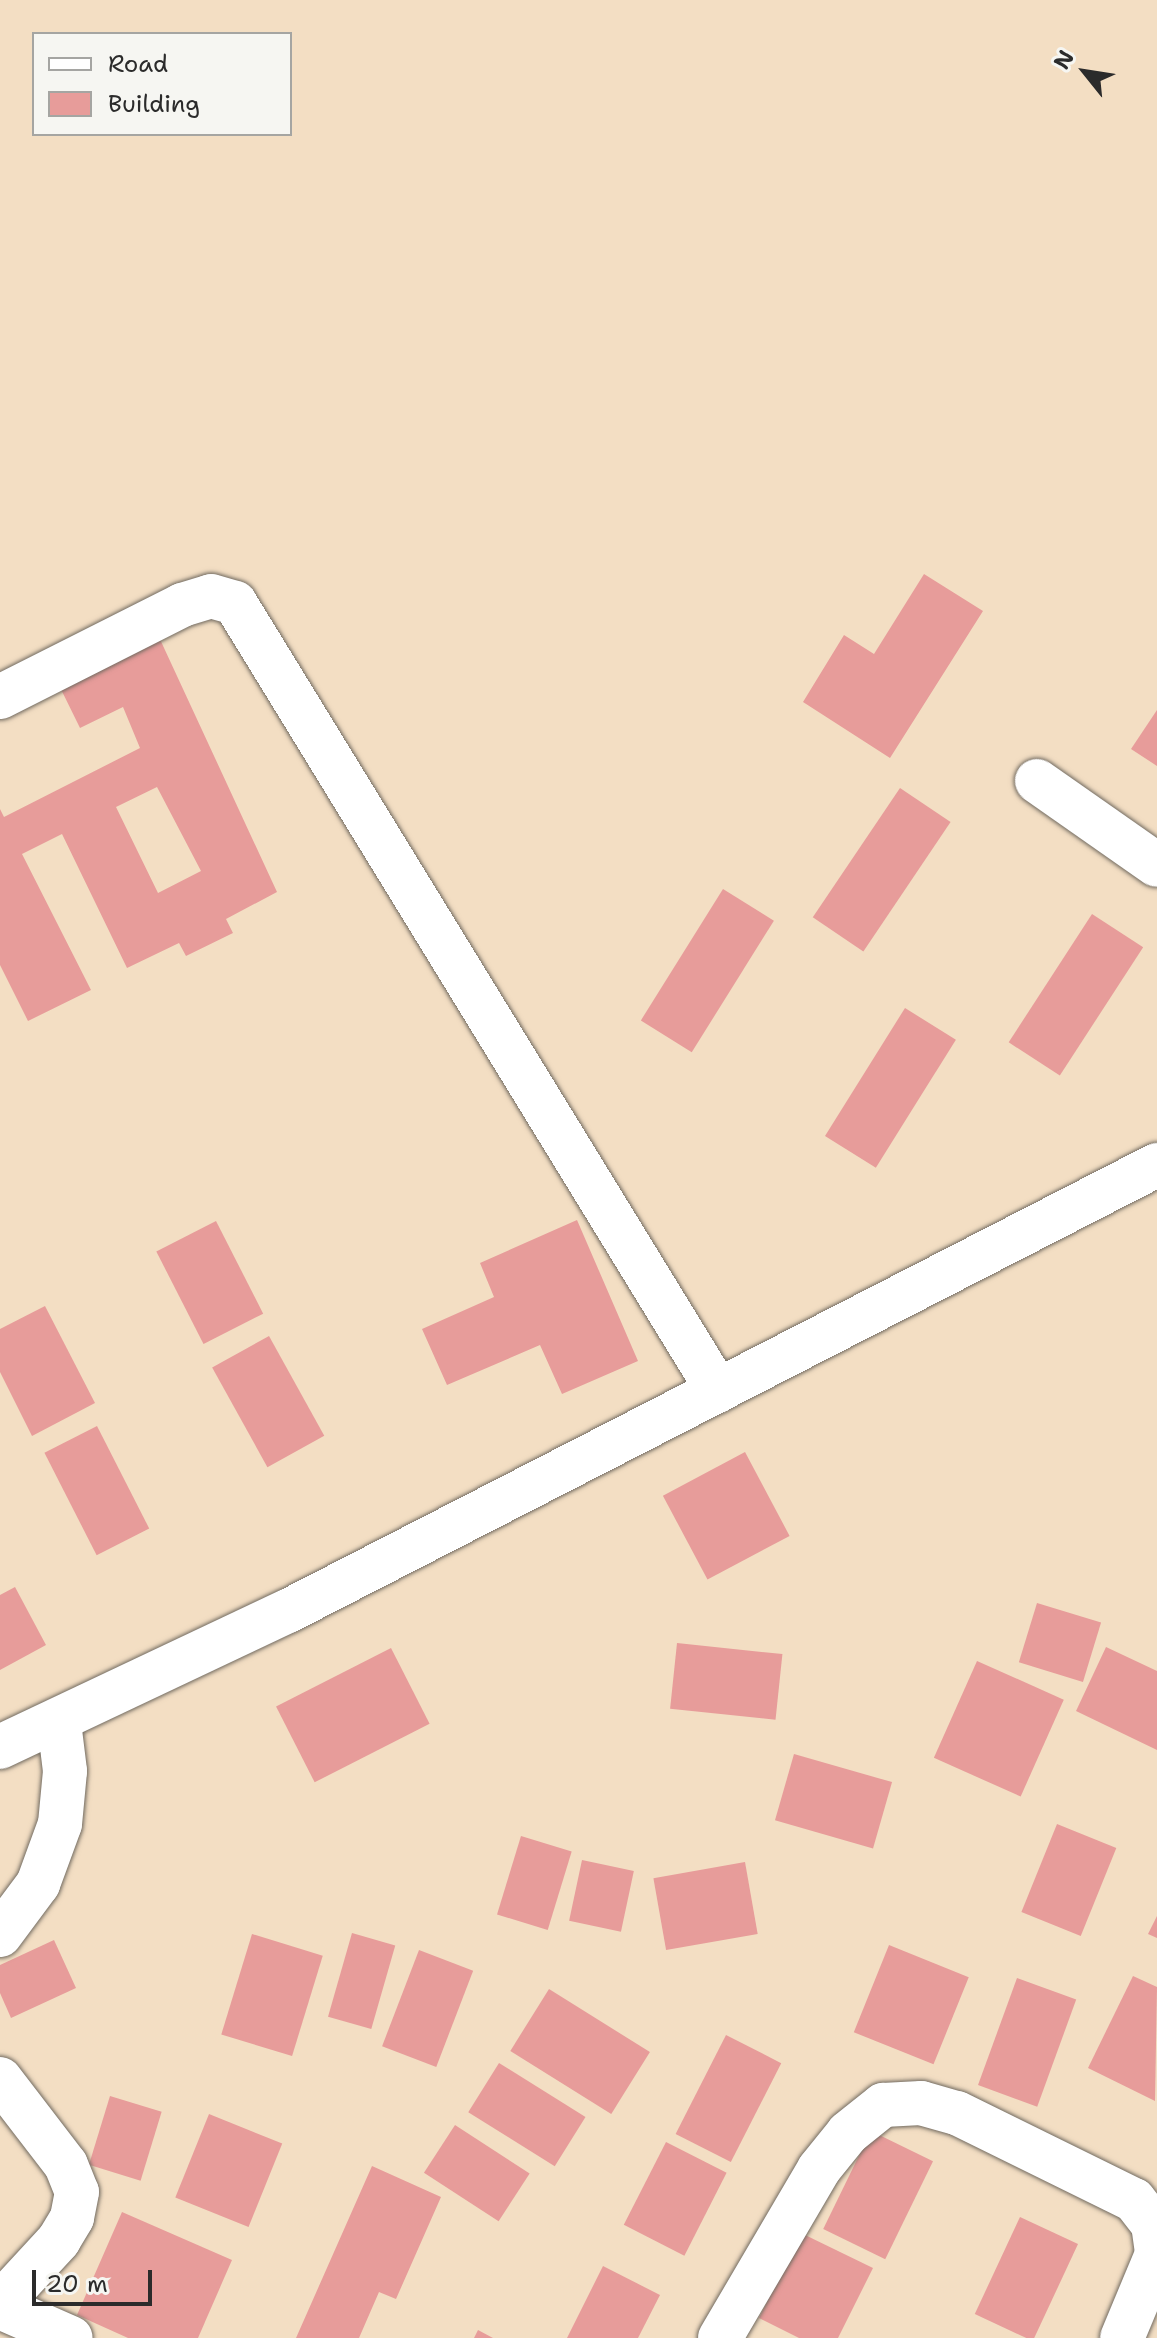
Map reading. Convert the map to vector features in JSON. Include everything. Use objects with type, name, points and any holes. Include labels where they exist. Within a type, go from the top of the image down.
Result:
[{"type":"street","points":[[0,697],[182,605],[211,596],[235,603],[718,1391]]},
{"type":"street","points":[[1037,781],[1157,865]]},
{"type":"street","points":[[0,1747],[59,1722],[288,1611],[1157,1165]]},
{"type":"street","points":[[0,1935],[38,1884],[60,1824],[65,1771],[59,1722]]},
{"type":"street","points":[[0,2079],[66,2165],[77,2192],[72,2218],[59,2240],[0,2305],[71,2338]]},
{"type":"street","points":[[720,2338],[819,2169],[848,2133],[883,2105],[921,2103],[957,2113],[1134,2200],[1153,2224],[1157,2254],[1122,2338]]},
{"type":"building","points":[[924,574],[983,611],[890,758],[803,702],[844,635],[874,654]]},
{"type":"building","points":[[152,622],[277,892],[226,919],[233,933],[186,956],[179,943],[127,968],[62,834],[22,854],[91,990],[28,1021],[0,965],[0,809],[4,817],[140,748],[123,707],[80,728],[52,671]],"holes":[[[157,787],[201,871],[158,893],[116,807]]]},
{"type":"building","points":[[1157,710],[1157,766],[1131,749]]},
{"type":"building","points":[[900,788],[951,822],[863,951],[813,917]]},
{"type":"building","points":[[723,889],[774,921],[692,1052],[641,1020]]},
{"type":"building","points":[[1092,914],[1143,947],[1060,1076],[1009,1042]]},
{"type":"building","points":[[905,1008],[956,1040],[876,1168],[825,1136]]},
{"type":"building","points":[[577,1220],[638,1361],[562,1394],[540,1345],[447,1385],[422,1329],[494,1297],[480,1263]]},
{"type":"building","points":[[216,1221],[263,1314],[204,1344],[156,1251]]},
{"type":"building","points":[[45,1306],[95,1403],[32,1436],[0,1372],[0,1329]]},
{"type":"building","points":[[269,1336],[324,1436],[267,1467],[212,1368]]},
{"type":"building","points":[[97,1426],[149,1528],[97,1555],[44,1453]]},
{"type":"building","points":[[745,1452],[790,1536],[707,1580],[663,1496]]},
{"type":"building","points":[[15,1587],[46,1645],[0,1670],[0,1595]]},
{"type":"building","points":[[1037,1603],[1101,1623],[1083,1682],[1019,1662]]},
{"type":"building","points":[[677,1643],[782,1654],[776,1720],[670,1709]]},
{"type":"building","points":[[1106,1647],[1157,1671],[1157,1750],[1076,1711]]},
{"type":"building","points":[[391,1648],[430,1724],[315,1782],[276,1707]]},
{"type":"building","points":[[977,1661],[1064,1700],[1021,1796],[934,1758]]},
{"type":"building","points":[[794,1754],[892,1782],[873,1848],[775,1820]]},
{"type":"building","points":[[1057,1824],[1116,1848],[1081,1936],[1021,1912]]},
{"type":"building","points":[[521,1836],[572,1851],[548,1930],[497,1914]]},
{"type":"building","points":[[582,1860],[634,1871],[621,1932],[569,1921]]},
{"type":"building","points":[[745,1862],[758,1934],[666,1950],[653,1878]]},
{"type":"building","points":[[1157,1916],[1157,1938],[1148,1934]]},
{"type":"building","points":[[352,1933],[395,1945],[371,2029],[328,2017]]},
{"type":"building","points":[[252,1934],[323,1956],[292,2056],[221,2034]]},
{"type":"building","points":[[54,1940],[76,1988],[11,2018],[0,1993],[0,1965]]},
{"type":"building","points":[[889,1945],[969,1977],[934,2064],[854,2032]]},
{"type":"building","points":[[419,1950],[473,1971],[436,2067],[382,2046]]},
{"type":"building","points":[[1133,1976],[1157,1987],[1155,2101],[1088,2068]]},
{"type":"building","points":[[1017,1978],[1076,2000],[1037,2107],[978,2085]]},
{"type":"building","points":[[549,1989],[650,2052],[611,2114],[510,2051]]},
{"type":"building","points":[[726,2035],[781,2063],[731,2162],[676,2134]]},
{"type":"building","points":[[499,2063],[586,2117],[555,2166],[468,2112]]},
{"type":"building","points":[[110,2096],[162,2112],[141,2181],[89,2165]]},
{"type":"building","points":[[209,2114],[282,2144],[249,2227],[175,2197]]},
{"type":"building","points":[[455,2125],[530,2173],[499,2221],[424,2173]]},
{"type":"building","points":[[871,2131],[933,2161],[885,2259],[823,2229]]},
{"type":"building","points":[[666,2142],[727,2173],[684,2256],[624,2225]]},
{"type":"building","points":[[372,2166],[441,2197],[396,2299],[379,2292],[359,2338],[296,2338]]},
{"type":"building","points":[[122,2212],[232,2260],[198,2338],[128,2338],[77,2315]]},
{"type":"building","points":[[1020,2217],[1078,2244],[1034,2338],[1026,2338],[975,2314]]},
{"type":"building","points":[[801,2233],[873,2268],[838,2338],[799,2338],[759,2318]]},
{"type":"building","points":[[603,2266],[660,2295],[638,2338],[567,2338]]},
{"type":"building","points":[[478,2330],[493,2338],[474,2338]]}]
